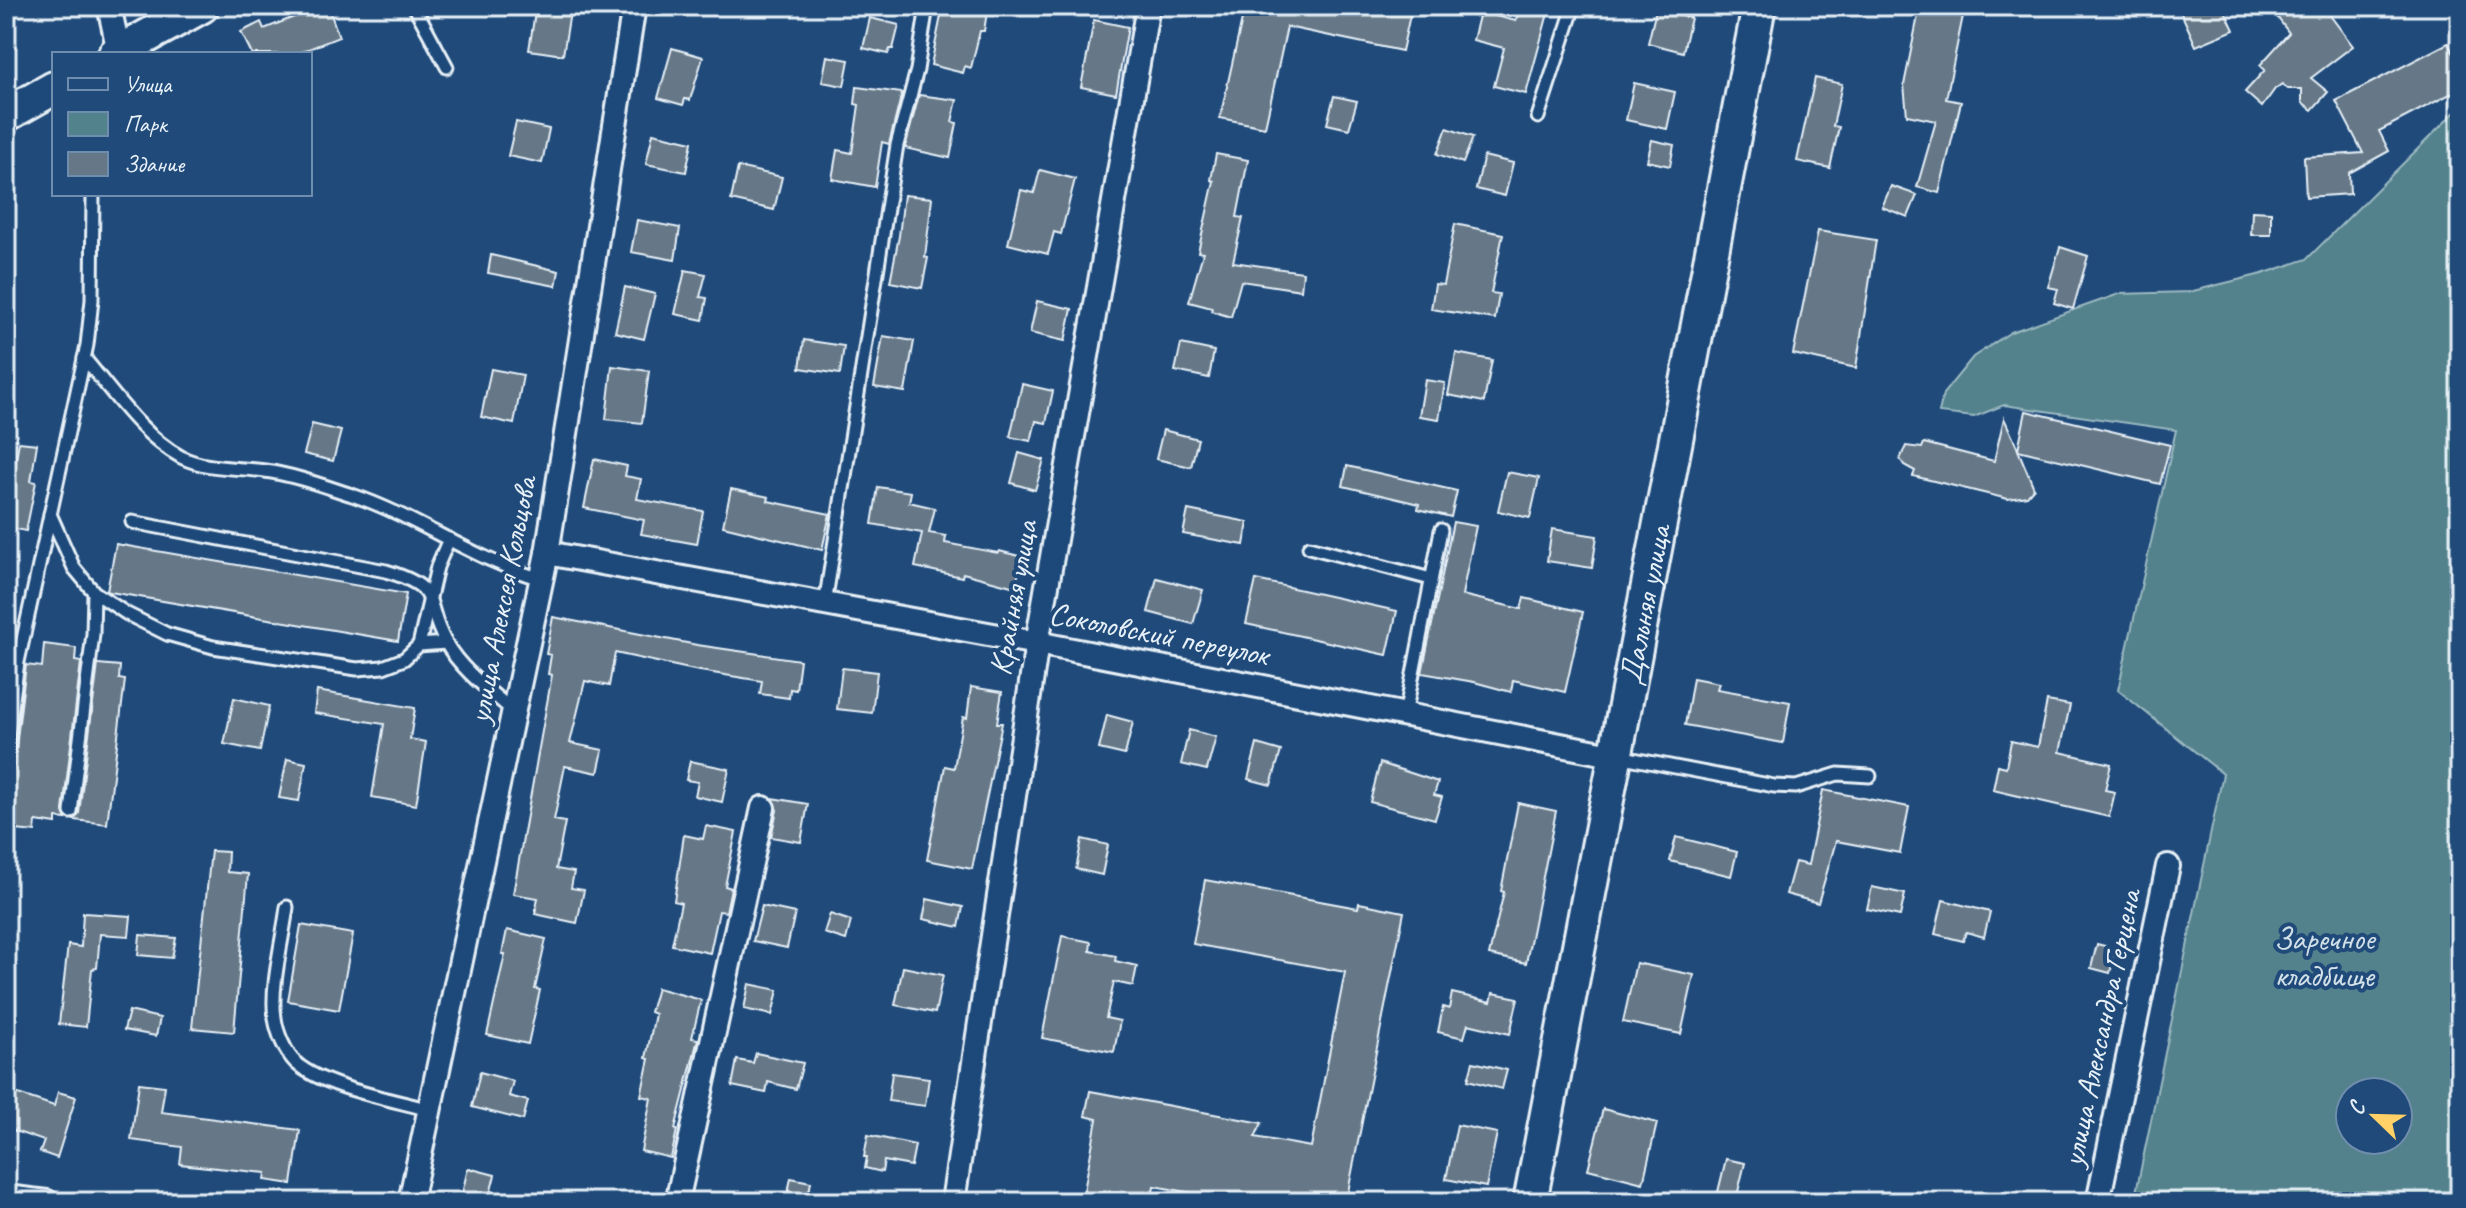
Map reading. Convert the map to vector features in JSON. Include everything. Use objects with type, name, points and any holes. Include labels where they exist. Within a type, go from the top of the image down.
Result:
[{"type":"main road","points":[[119,52],[202,6]]},
{"type":"main road","name":"Дальняя улица","points":[[1530,1202],[1759,6]]},
{"type":"main road","points":[[6,115],[52,89]]},
{"type":"street","points":[[109,6],[117,52]]},
{"type":"street","name":"улица Алексея Кольцова","points":[[410,1202],[547,553],[634,6]]},
{"type":"street","name":"Крайняя улица","points":[[953,1202],[1037,643],[1148,6]]},
{"type":"street","name":"Соколовский переулок","points":[[547,553],[1037,643],[1617,756]]},
{"type":"street","points":[[677,1202],[763,808]]},
{"type":"street","name":"улица Александра Герцена","points":[[2098,1202],[2168,866]]},
{"type":"street","points":[[6,1197],[47,1202]]},
{"type":"lane","points":[[414,6],[447,67]]},
{"type":"lane","points":[[825,604],[897,145],[916,78],[927,6]]},
{"type":"lane","points":[[1538,117],[1574,6]]},
{"type":"lane","points":[[6,751],[18,662],[84,358],[92,300],[93,196]]},
{"type":"lane","points":[[84,358],[142,425],[182,457],[202,465],[281,474],[381,505],[500,565],[541,579]]},
{"type":"lane","points":[[50,514],[74,568],[94,592],[127,614],[167,634],[213,647],[369,669],[395,663],[419,645],[446,643]]},
{"type":"lane","points":[[132,522],[386,571],[413,581],[430,595],[446,643],[471,675],[513,711]]},
{"type":"lane","points":[[1405,715],[1441,530]]},
{"type":"lane","points":[[419,645],[437,567],[449,539]]},
{"type":"lane","points":[[1309,547],[1431,579]]},
{"type":"lane","points":[[71,812],[93,634],[94,592]]},
{"type":"lane","points":[[1617,756],[1774,786],[1796,787],[1829,775],[1870,776]]},
{"type":"lane","points":[[287,907],[275,998],[275,1018],[286,1050],[295,1062],[331,1082],[430,1110]]},
{"type":"green space","name":"Заречное кладбище","points":[[2460,107],[2460,1202],[2134,1202],[2223,774],[2118,690],[2176,430],[2004,405],[1974,417],[1939,413],[1943,394],[1973,357],[2011,332],[2119,294],[2189,292],[2307,259]]},
{"type":"building","points":[[328,6],[339,37],[301,52],[251,52],[241,32],[261,22],[264,29]]},
{"type":"building","points":[[536,6],[571,6],[563,55],[529,50]]},
{"type":"building","points":[[943,6],[969,6],[968,9],[987,12],[971,68],[965,66],[963,73],[931,65]]},
{"type":"building","points":[[1245,6],[1412,6],[1402,51],[1287,27],[1265,127],[1220,118]]},
{"type":"building","points":[[1520,6],[1550,6],[1526,94],[1494,86],[1504,48],[1473,40],[1480,12],[1516,21]]},
{"type":"building","points":[[1920,6],[1965,6],[1946,99],[1961,102],[1939,193],[1917,187],[1936,121],[1907,115],[1904,85]]},
{"type":"building","points":[[2178,6],[2223,6],[2234,30],[2196,46]]},
{"type":"building","points":[[2269,6],[2323,6],[2353,46],[2311,78],[2328,92],[2312,110],[2302,102],[2302,89],[2288,89],[2282,84],[2262,107],[2245,92],[2265,70],[2260,65],[2289,33]]},
{"type":"building","points":[[1656,10],[1691,18],[1683,52],[1648,43]]},
{"type":"building","points":[[870,18],[899,25],[893,49],[888,54],[863,48]]},
{"type":"building","points":[[1094,20],[1128,27],[1116,94],[1081,87]]},
{"type":"building","points":[[2448,43],[2460,66],[2460,89],[2379,131],[2389,151],[2349,173],[2350,194],[2306,197],[2304,157],[2363,153],[2336,101]]},
{"type":"building","points":[[672,48],[703,57],[690,100],[685,99],[683,105],[658,98]]},
{"type":"building","points":[[827,56],[849,60],[844,86],[822,82]]},
{"type":"building","points":[[1815,78],[1842,84],[1833,126],[1839,127],[1830,168],[1797,161]]},
{"type":"building","points":[[1634,83],[1675,92],[1667,129],[1626,120]]},
{"type":"building","points":[[857,87],[902,93],[889,144],[882,142],[875,187],[832,179],[837,150],[852,153],[859,105],[855,104]]},
{"type":"building","points":[[919,95],[957,100],[952,122],[957,123],[950,158],[905,148]]},
{"type":"building","points":[[1334,96],[1357,101],[1349,129],[1327,124]]},
{"type":"building","points":[[516,122],[549,129],[542,163],[508,156]]},
{"type":"building","points":[[1447,128],[1473,137],[1463,163],[1437,154]]},
{"type":"building","points":[[653,133],[692,142],[686,172],[646,164]]},
{"type":"building","points":[[1652,140],[1674,145],[1670,166],[1647,161]]},
{"type":"building","points":[[1216,154],[1248,160],[1237,217],[1243,218],[1233,262],[1303,272],[1301,290],[1241,281],[1231,317],[1189,302],[1203,253],[1198,252],[1214,181],[1211,180]]},
{"type":"building","points":[[1484,156],[1513,163],[1505,196],[1476,189]]},
{"type":"building","points":[[738,167],[782,177],[774,210],[731,200]]},
{"type":"building","points":[[1040,170],[1075,179],[1061,234],[1054,232],[1048,254],[1008,244],[1021,190],[1034,193]]},
{"type":"building","points":[[1891,186],[1917,195],[1908,217],[1882,207]]},
{"type":"building","points":[[904,195],[932,198],[925,257],[928,258],[922,288],[890,282]]},
{"type":"building","points":[[2252,211],[2271,212],[2271,235],[2251,235]]},
{"type":"building","points":[[637,220],[680,228],[675,260],[631,252]]},
{"type":"building","points":[[1455,224],[1503,234],[1491,293],[1499,294],[1495,319],[1431,309],[1435,284],[1443,285]]},
{"type":"building","points":[[1818,231],[1876,240],[1856,368],[1793,354]]},
{"type":"building","points":[[2060,247],[2088,256],[2073,309],[2054,303],[2058,289],[2048,287]]},
{"type":"building","points":[[491,255],[559,271],[556,286],[488,273]]},
{"type":"building","points":[[685,270],[706,274],[700,297],[707,298],[703,320],[675,314]]},
{"type":"building","points":[[625,287],[655,294],[644,339],[615,332]]},
{"type":"building","points":[[1037,301],[1072,309],[1065,341],[1030,333]]},
{"type":"building","points":[[883,336],[914,341],[905,392],[874,387]]},
{"type":"building","points":[[804,340],[844,346],[840,374],[800,368]]},
{"type":"building","points":[[1181,344],[1214,351],[1209,378],[1175,371]]},
{"type":"building","points":[[1456,353],[1492,360],[1484,402],[1448,395]]},
{"type":"building","points":[[612,366],[649,371],[642,423],[606,419]]},
{"type":"building","points":[[491,369],[523,375],[514,424],[481,417]]},
{"type":"building","points":[[1425,380],[1445,383],[1439,419],[1419,416]]},
{"type":"building","points":[[1022,384],[1053,391],[1046,423],[1036,421],[1031,441],[1010,437]]},
{"type":"building","points":[[2026,411],[2170,445],[2160,484],[2018,450],[2034,488],[2027,496],[2008,499],[1913,476],[1915,471],[1900,459],[1906,446],[1922,448],[1924,443],[1994,461],[2004,418],[2018,449]]},
{"type":"building","points":[[312,424],[341,431],[333,461],[304,454]]},
{"type":"building","points":[[1163,430],[1198,439],[1191,467],[1156,459]]},
{"type":"building","points":[[19,442],[37,444],[31,481],[36,482],[26,531],[6,527],[6,508]]},
{"type":"building","points":[[1019,453],[1044,460],[1035,490],[1011,483]]},
{"type":"building","points":[[594,459],[627,466],[625,476],[641,479],[637,499],[703,511],[697,544],[641,534],[644,520],[584,508]]},
{"type":"building","points":[[1347,466],[1457,491],[1451,517],[1418,509],[1419,504],[1343,486]]},
{"type":"building","points":[[1507,472],[1539,478],[1530,518],[1498,511]]},
{"type":"building","points":[[878,487],[911,492],[909,502],[935,508],[929,533],[946,536],[945,543],[1023,557],[1015,587],[963,573],[962,577],[915,567],[922,533],[872,524]]},
{"type":"building","points":[[731,489],[769,497],[768,501],[830,514],[822,550],[723,526]]},
{"type":"building","points":[[1188,510],[1248,522],[1244,545],[1183,534]]},
{"type":"building","points":[[1453,522],[1476,526],[1462,595],[1521,609],[1524,598],[1583,612],[1565,692],[1513,680],[1511,692],[1422,673]]},
{"type":"building","points":[[1552,529],[1597,536],[1592,568],[1547,561]]},
{"type":"building","points":[[116,544],[406,594],[398,641],[107,591]]},
{"type":"building","points":[[1157,578],[1203,590],[1193,624],[1148,612]]},
{"type":"building","points":[[1256,580],[1397,611],[1387,655],[1246,624]]},
{"type":"building","points":[[553,617],[697,645],[800,660],[796,690],[790,689],[789,698],[760,694],[762,681],[615,653],[609,686],[585,681],[570,743],[603,750],[598,773],[565,766],[554,820],[565,822],[556,869],[574,872],[571,888],[584,890],[577,923],[535,914],[538,898],[513,894],[552,675],[548,674],[551,655],[546,654]]},
{"type":"building","points":[[44,644],[76,648],[75,661],[81,662],[63,811],[66,819],[56,818],[56,824],[36,821],[35,832],[6,829],[26,665],[42,667]]},
{"type":"building","points":[[98,664],[120,666],[119,679],[125,680],[107,824],[74,820],[79,813]]},
{"type":"building","points":[[842,668],[877,672],[872,713],[837,709]]},
{"type":"building","points":[[1693,678],[1719,683],[1717,689],[1790,702],[1783,743],[1685,725]]},
{"type":"building","points":[[971,687],[1002,692],[997,723],[1002,723],[972,869],[927,860],[945,766],[954,768],[963,717],[967,718]]},
{"type":"building","points":[[317,691],[415,708],[410,739],[426,742],[416,805],[372,797],[384,724],[314,713]]},
{"type":"building","points":[[234,698],[269,706],[260,751],[224,744]]},
{"type":"building","points":[[2047,701],[2070,705],[2060,752],[2111,764],[2105,790],[2115,792],[2109,817],[1993,790],[1998,765],[2006,767],[2011,741],[2038,747]]},
{"type":"building","points":[[1107,715],[1133,722],[1125,755],[1099,749]]},
{"type":"building","points":[[1189,730],[1216,737],[1207,770],[1181,764]]},
{"type":"building","points":[[1257,744],[1281,751],[1271,785],[1248,779]]},
{"type":"building","points":[[287,759],[306,763],[299,801],[279,798]]},
{"type":"building","points":[[690,761],[729,769],[722,802],[695,796],[698,782],[686,780]]},
{"type":"building","points":[[1380,763],[1438,782],[1434,795],[1442,797],[1435,819],[1370,802]]},
{"type":"building","points":[[1823,790],[1909,807],[1900,853],[1836,841],[1818,903],[1786,894],[1795,862],[1808,865]]},
{"type":"building","points":[[772,798],[808,804],[801,842],[771,837],[777,810]]},
{"type":"building","points":[[1518,803],[1556,811],[1526,963],[1489,955],[1504,892],[1501,891]]},
{"type":"building","points":[[706,826],[736,832],[725,886],[731,888],[726,912],[719,911],[710,953],[672,945],[681,903],[674,901],[684,835],[703,839]]},
{"type":"building","points":[[1676,837],[1737,852],[1731,876],[1670,861]]},
{"type":"building","points":[[1082,839],[1108,845],[1102,875],[1076,869]]},
{"type":"building","points":[[211,851],[228,852],[227,872],[248,874],[234,1032],[192,1028]]},
{"type":"building","points":[[1205,880],[1358,908],[1359,903],[1404,912],[1346,1202],[1241,1202],[1154,1186],[1151,1202],[1082,1202],[1097,1119],[1085,1116],[1090,1091],[1262,1123],[1255,1137],[1311,1147],[1345,972],[1193,944]]},
{"type":"building","points":[[1872,887],[1905,894],[1900,916],[1867,909]]},
{"type":"building","points":[[927,899],[963,907],[959,927],[923,919]]},
{"type":"building","points":[[1943,900],[1990,912],[1984,937],[1966,932],[1963,941],[1935,934]]},
{"type":"building","points":[[762,906],[795,913],[787,948],[753,941]]},
{"type":"building","points":[[83,913],[131,916],[129,936],[100,934],[97,968],[92,969],[86,1027],[59,1024],[68,945],[81,947]]},
{"type":"building","points":[[830,914],[851,921],[846,940],[824,933]]},
{"type":"building","points":[[301,925],[353,934],[339,1010],[288,1001]]},
{"type":"building","points":[[507,930],[546,939],[535,989],[540,990],[528,1044],[487,1035],[505,954],[502,954]]},
{"type":"building","points":[[140,935],[176,938],[172,958],[138,955]]},
{"type":"building","points":[[1062,936],[1091,942],[1090,951],[1116,956],[1115,961],[1137,966],[1133,986],[1114,982],[1106,1018],[1120,1021],[1114,1052],[1042,1038]]},
{"type":"building","points":[[2097,944],[2116,949],[2110,973],[2091,968]]},
{"type":"building","points":[[1636,963],[1694,975],[1681,1034],[1623,1022]]},
{"type":"building","points":[[903,967],[943,975],[935,1013],[895,1005]]},
{"type":"building","points":[[749,984],[778,990],[772,1015],[744,1009]]},
{"type":"building","points":[[657,988],[701,1000],[692,1038],[698,1039],[675,1129],[671,1158],[641,1151],[651,1098],[641,1096],[655,1014],[650,1012]]},
{"type":"building","points":[[1452,993],[1491,1002],[1493,993],[1518,998],[1510,1034],[1468,1024],[1464,1038],[1438,1032],[1443,1007],[1449,1009]]},
{"type":"building","points":[[129,1011],[160,1018],[156,1036],[124,1030]]},
{"type":"building","points":[[756,1053],[803,1063],[796,1089],[768,1082],[766,1093],[732,1086],[737,1060],[753,1063]]},
{"type":"building","points":[[1473,1062],[1507,1070],[1502,1089],[1468,1080]]},
{"type":"building","points":[[480,1072],[513,1081],[509,1096],[528,1101],[523,1120],[472,1107]]},
{"type":"building","points":[[892,1073],[929,1078],[925,1106],[888,1101]]},
{"type":"building","points":[[139,1083],[165,1086],[161,1112],[300,1130],[292,1184],[265,1180],[266,1173],[180,1164],[182,1147],[131,1140]]},
{"type":"building","points":[[6,1090],[54,1106],[58,1092],[76,1097],[57,1158],[40,1152],[44,1141],[6,1128]]},
{"type":"building","points":[[1603,1109],[1657,1123],[1643,1183],[1588,1169]]},
{"type":"building","points":[[1457,1125],[1497,1133],[1486,1187],[1446,1179]]},
{"type":"building","points":[[868,1135],[915,1145],[911,1166],[884,1161],[882,1172],[865,1168]]},
{"type":"building","points":[[1726,1159],[1745,1163],[1736,1200],[1717,1196]]},
{"type":"building","points":[[468,1168],[495,1175],[488,1202],[460,1202]]},
{"type":"building","points":[[791,1178],[811,1182],[807,1202],[786,1202]]}]
